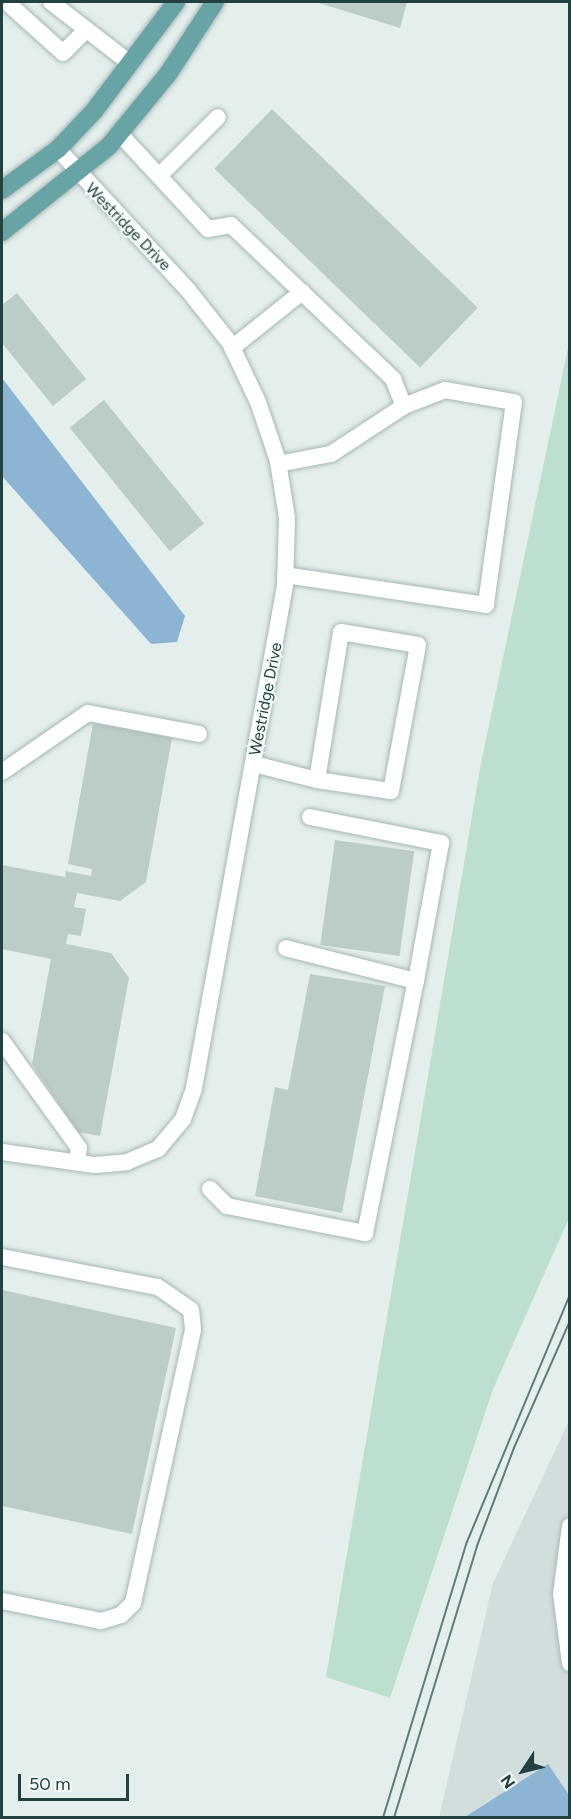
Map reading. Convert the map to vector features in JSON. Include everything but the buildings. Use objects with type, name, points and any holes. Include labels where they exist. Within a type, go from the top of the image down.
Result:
[{"type":"main road","points":[[2,190],[57,149],[131,64],[176,2]]},
{"type":"main road","points":[[2,232],[78,175],[119,133],[168,74],[215,2]]},
{"type":"street","points":[[51,2],[131,64]]},
{"type":"street","points":[[11,3],[63,53],[86,30]]},
{"type":"street","points":[[159,176],[218,117]]},
{"type":"street","points":[[119,133],[208,228],[231,225],[393,379],[404,406]]},
{"type":"street","name":"Westridge Drive","points":[[2,1152],[77,1163],[127,1162],[158,1149],[183,1119],[194,1088],[254,764],[285,575],[286,518],[278,464],[258,402],[232,348],[188,290],[78,175],[57,149]]},
{"type":"street","points":[[232,348],[302,292]]},
{"type":"street","points":[[278,464],[331,454],[404,406],[445,390],[514,402],[486,605],[285,575]]},
{"type":"street","points":[[254,764],[317,780],[391,791],[418,645],[341,632],[317,780]]},
{"type":"street","points":[[2,772],[88,713],[199,734]]},
{"type":"street","points":[[210,1189],[226,1206],[365,1233],[416,981],[441,843],[310,817]]},
{"type":"street","points":[[286,948],[416,981]]},
{"type":"street","points":[[2,1041],[79,1148],[77,1163]]},
{"type":"street","points":[[2,1257],[158,1287],[191,1310],[193,1330],[133,1603],[121,1615],[101,1621],[2,1601]]},
{"type":"street","points":[[570,1526],[564,1550],[561,1594],[570,1663]]},
{"type":"shaded area","points":[[569,1421],[569,1817],[439,1818],[493,1583]]},
{"type":"green space","points":[[569,343],[569,1218],[493,1389],[390,1698],[326,1677],[481,763]]},
{"type":"water","points":[[2,378],[185,616],[177,642],[151,644],[2,476]]},
{"type":"water","points":[[548,1764],[569,1795],[569,1817],[465,1817]]},
{"type":"tram line","points":[[383,1818],[467,1542],[570,1294]]},
{"type":"tram line","points":[[394,1818],[477,1546],[514,1448],[570,1321]]}]
